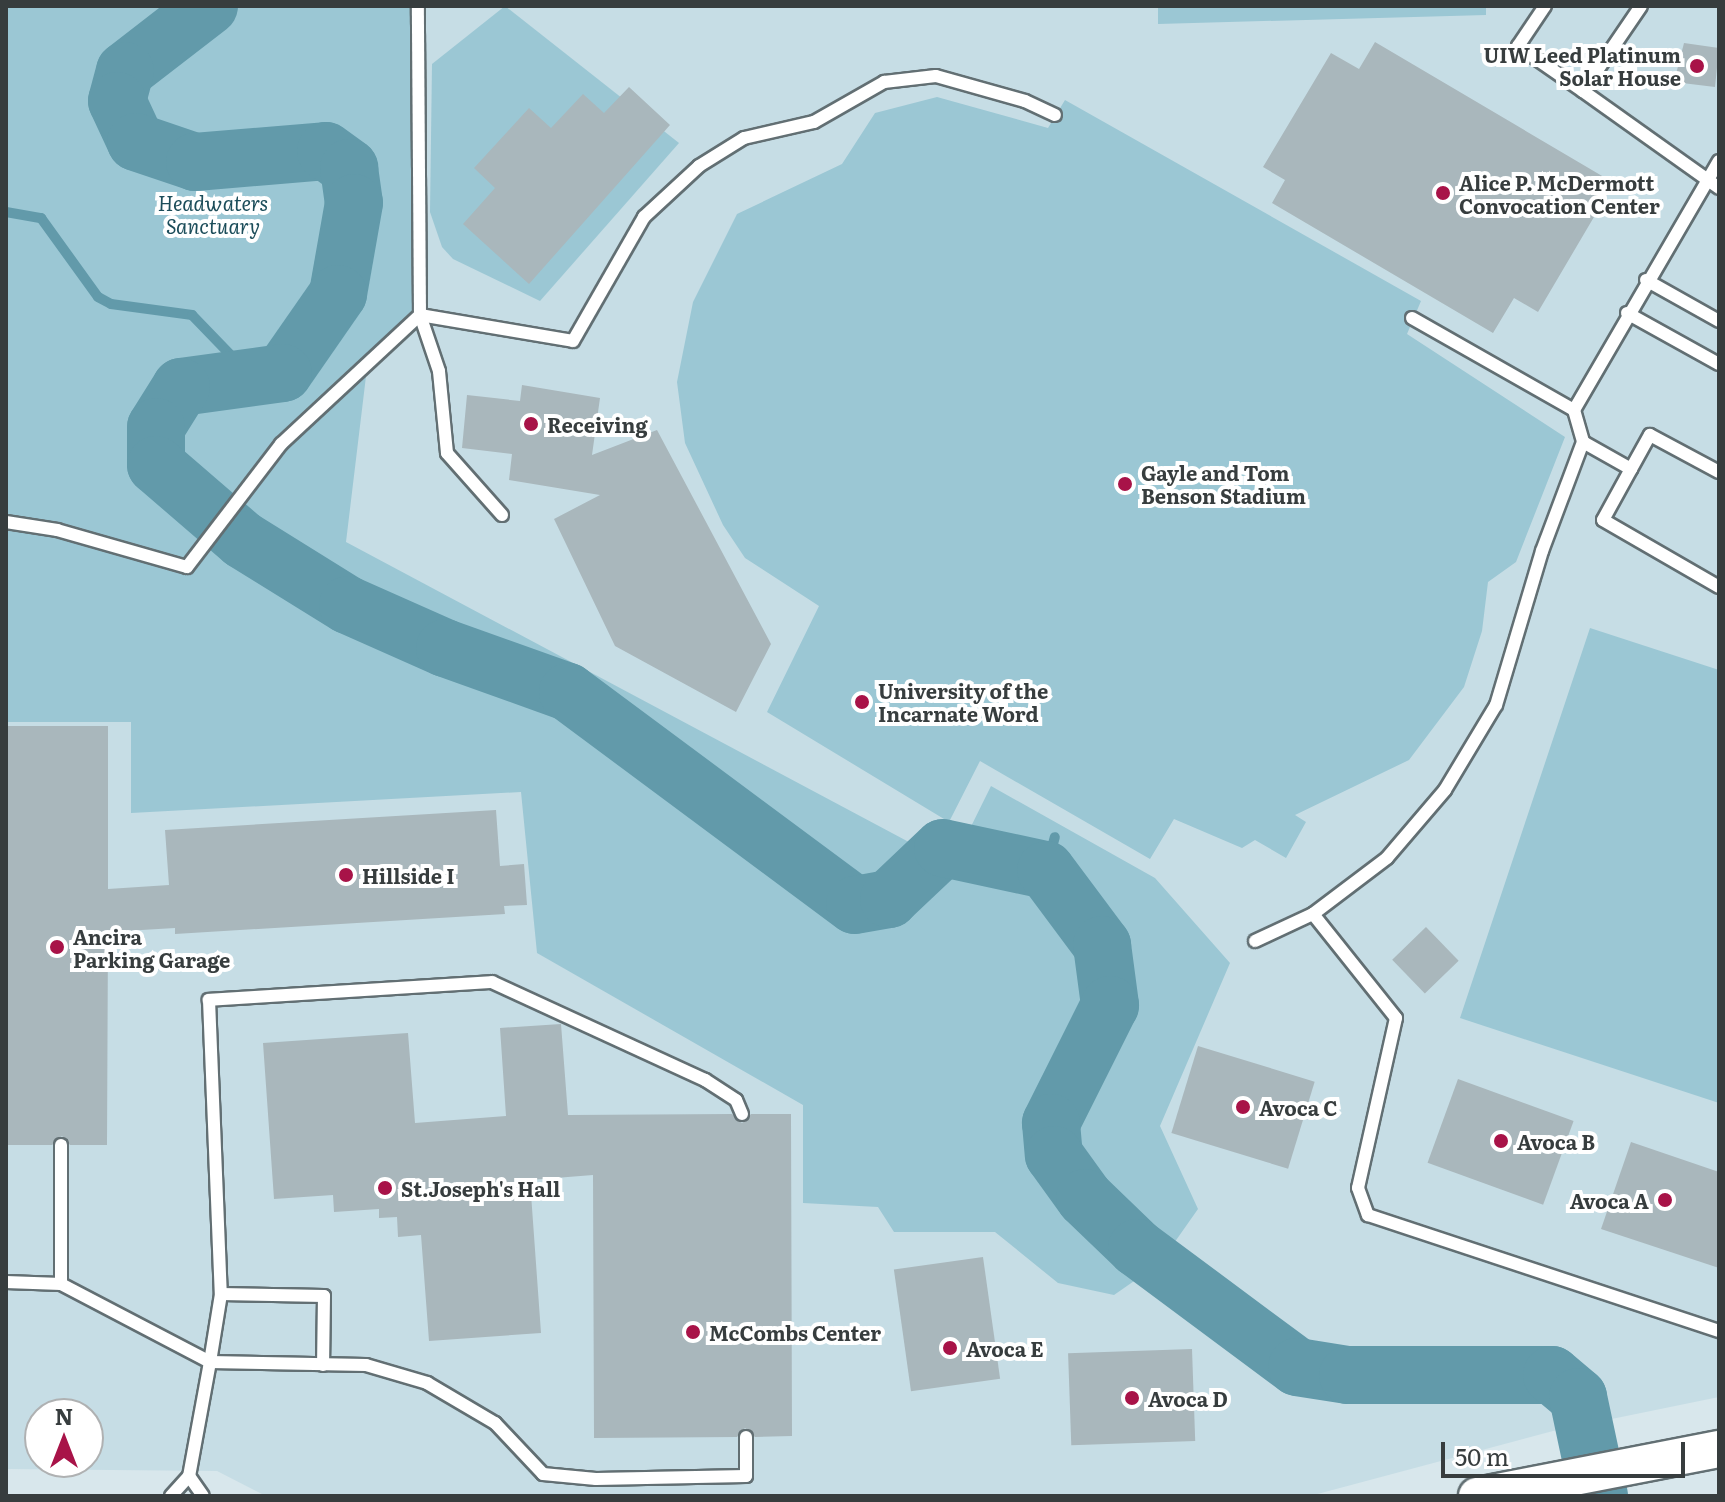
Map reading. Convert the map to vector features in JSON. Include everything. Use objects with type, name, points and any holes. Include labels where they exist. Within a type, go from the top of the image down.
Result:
[{"type":"main road","points":[[1477,1496],[1616,1466],[1719,1449]]},
{"type":"lane","points":[[418,6],[420,315],[439,371],[447,453],[502,515]]},
{"type":"lane","points":[[1545,6],[1518,46],[1719,188]]},
{"type":"lane","points":[[1583,91],[1641,6]]},
{"type":"lane","points":[[420,315],[573,341],[644,217],[699,166],[744,138],[814,122],[884,82],[936,76],[1025,101],[1055,115]]},
{"type":"lane","points":[[1255,941],[1313,914],[1387,858],[1445,790],[1496,705],[1538,563],[1583,442],[1574,410],[1646,280],[1719,161]]},
{"type":"lane","points":[[1646,280],[1719,321]]},
{"type":"lane","points":[[1627,313],[1719,364]]},
{"type":"lane","points":[[6,522],[57,530],[187,567],[281,444],[420,315]]},
{"type":"lane","points":[[1412,318],[1574,410]]},
{"type":"lane","points":[[1719,472],[1650,435],[1603,520],[1719,587]]},
{"type":"lane","points":[[1583,442],[1631,469]]},
{"type":"lane","points":[[1313,914],[1396,1018],[1358,1188],[1368,1215],[1719,1331]]},
{"type":"lane","points":[[171,1496],[189,1476],[221,1294],[209,1000],[492,982],[705,1080],[736,1100],[742,1114]]},
{"type":"lane","points":[[61,1145],[61,1284]]},
{"type":"lane","points":[[6,1282],[61,1284],[210,1362],[366,1365],[427,1383],[495,1423],[543,1474],[596,1479],[746,1476],[746,1437]]},
{"type":"lane","points":[[221,1294],[324,1296],[323,1365]]},
{"type":"lane","points":[[189,1476],[203,1496]]},
{"type":"shaded area","name":"University of the Incarnate Word","points":[[6,6],[1719,6],[1719,1397],[1553,1431],[1310,1496],[266,1496],[217,1471],[104,1470],[104,1398],[24,1398],[24,1469],[6,1469]]},
{"type":"green space","name":"Headwaters Sanctuary","points":[[6,6],[418,6],[420,315],[367,368],[346,542],[952,865],[991,786],[1155,878],[1230,963],[1160,1126],[1198,1209],[1160,1263],[1114,1295],[1058,1283],[995,1232],[894,1232],[878,1207],[803,1203],[803,1105],[537,953],[521,792],[131,813],[131,722],[6,722]]},
{"type":"green space","points":[[505,6],[679,143],[540,301],[453,259],[442,247],[430,212],[432,64]]},
{"type":"green space","points":[[1158,6],[1486,6],[1486,15],[1158,24]]},
{"type":"green space","name":"Gayle and Tom Benson Stadium","points":[[937,97],[1048,128],[1065,100],[1421,301],[1407,334],[1565,437],[1516,562],[1488,582],[1482,631],[1464,687],[1409,760],[1295,815],[1306,822],[1286,858],[1255,840],[1242,848],[1174,819],[1150,859],[980,761],[949,822],[767,712],[819,606],[745,558],[723,525],[685,443],[677,382],[693,302],[737,214],[842,164],[875,113]]},
{"type":"green space","points":[[1590,628],[1719,670],[1719,1103],[1460,1018]]},
{"type":"building","name":"Alice P. McDermott Convocation Center","points":[[1375,42],[1614,183],[1538,312],[1514,298],[1493,333],[1272,203],[1285,180],[1263,167],[1331,53],[1359,69]]},
{"type":"building","name":"UIW Leed Platinum Solar House","points":[[1684,43],[1719,48],[1715,87],[1674,82]]},
{"type":"building","points":[[629,87],[670,125],[529,284],[463,224],[495,188],[474,168],[529,108],[551,128],[583,94],[604,113]]},
{"type":"building","points":[[522,385],[600,398],[592,455],[657,430],[771,644],[736,712],[615,646],[554,519],[600,495],[509,480],[512,454],[462,448],[467,395],[520,401]]},
{"type":"building","points":[[6,726],[108,726],[108,889],[169,885],[165,830],[496,810],[500,866],[524,864],[527,905],[504,906],[505,914],[175,934],[175,928],[108,932],[107,1145],[70,1145],[62,1136],[52,1145],[6,1145]]},
{"type":"building","points":[[1426,927],[1459,961],[1425,993],[1392,960]]},
{"type":"building","points":[[561,1024],[568,1115],[732,1114],[742,1123],[751,1114],[791,1114],[792,1436],[755,1437],[745,1428],[737,1437],[594,1438],[593,1175],[530,1180],[541,1333],[429,1341],[421,1235],[398,1237],[397,1217],[379,1218],[379,1209],[334,1212],[333,1195],[274,1199],[263,1043],[408,1033],[415,1123],[506,1116],[500,1028]]},
{"type":"building","name":"Avoca C","points":[[1198,1046],[1315,1082],[1288,1169],[1171,1133]]},
{"type":"building","name":"Avoca B","points":[[1458,1079],[1574,1121],[1543,1205],[1428,1163]]},
{"type":"building","name":"Avoca A","points":[[1631,1142],[1719,1172],[1719,1268],[1601,1229]]},
{"type":"building","name":"Avoca E","points":[[983,1257],[1000,1379],[911,1391],[894,1270]]},
{"type":"building","name":"Avoca D","points":[[1192,1349],[1195,1441],[1071,1445],[1068,1353]]},
{"type":"waterway","points":[[209,6],[125,71],[117,101],[136,142],[195,162],[326,151],[349,168],[354,203],[338,294],[283,373],[181,387],[156,427],[156,465],[243,540],[348,605],[445,648],[568,692],[855,905],[889,899],[943,848],[1046,870],[1102,945],[1110,1005],[1051,1123],[1054,1155],[1085,1198],[1137,1248],[1297,1367],[1348,1375],[1552,1375],[1578,1397],[1599,1496]]},
{"type":"waterway","points":[[6,212],[41,218],[98,297],[111,304],[192,315],[249,374]]},
{"type":"waterway","points":[[1046,870],[1055,837]]},
{"type":"place","name":"UIW Leed Platinum Solar House","points":[[1697,66]]},
{"type":"place","name":"Alice P. McDermott Convocation Center","points":[[1443,193]]},
{"type":"place","name":"Receiving","points":[[531,424]]},
{"type":"place","name":"Gayle and Tom Benson Stadium","points":[[1125,484]]},
{"type":"place","name":"University of the Incarnate Word","points":[[862,702]]},
{"type":"place","name":"Hillside I","points":[[346,875]]},
{"type":"place","name":"Ancira Parking Garage","points":[[57,947]]},
{"type":"place","name":"Avoca C","points":[[1243,1107]]},
{"type":"place","name":"Avoca B","points":[[1501,1141]]},
{"type":"place","name":"St.Joseph's Hall","points":[[385,1188]]},
{"type":"place","name":"Avoca A","points":[[1665,1200]]},
{"type":"place","name":"McCombs Center","points":[[693,1332]]},
{"type":"place","name":"Avoca E","points":[[950,1348]]},
{"type":"place","name":"Avoca D","points":[[1132,1398]]}]
